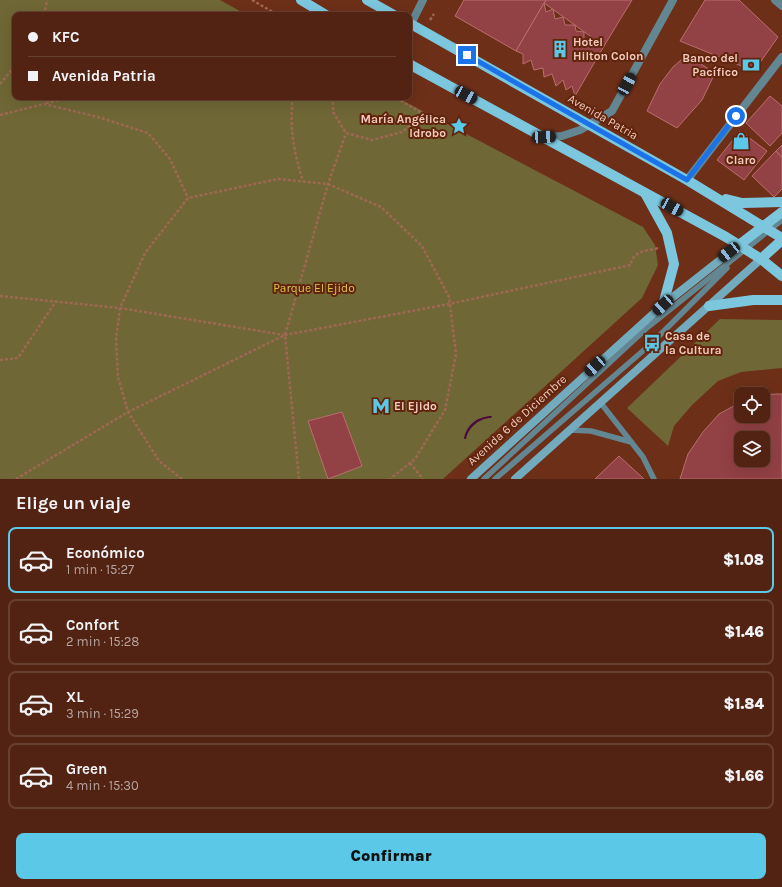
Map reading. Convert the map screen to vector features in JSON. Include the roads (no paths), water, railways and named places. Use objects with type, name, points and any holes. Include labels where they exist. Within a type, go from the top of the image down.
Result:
[{"type":"main road","points":[[301,0],[321,12]]},
{"type":"main road","points":[[367,0],[389,12]]},
{"type":"main road","name":"Avenida Patria","points":[[412,26],[717,197],[782,239]]},
{"type":"main road","points":[[412,66],[742,247],[761,259],[782,276]]},
{"type":"main road","points":[[645,193],[667,233],[674,264],[663,305]]},
{"type":"main road","points":[[717,197],[742,203],[782,202]]},
{"type":"main road","name":"Avenida 6 de Diciembre","points":[[471,479],[663,305],[742,247],[766,228],[782,212]]},
{"type":"main road","points":[[515,479],[782,239]]},
{"type":"main road","points":[[709,306],[753,300],[782,300]]},
{"type":"street","points":[[412,21],[423,0]]},
{"type":"street","points":[[544,137],[562,136],[590,125],[612,111],[673,0]]},
{"type":"street","points":[[775,0],[782,6]]},
{"type":"street","points":[[687,180],[782,57]]},
{"type":"lane","points":[[766,228],[782,220]]},
{"type":"lane","points":[[484,479],[648,327],[742,247]]},
{"type":"lane","points":[[494,479],[652,343],[742,247]]},
{"type":"lane","points":[[600,402],[644,457],[654,479]]},
{"type":"lane","points":[[569,430],[591,431],[631,442]]},
{"type":"place","name":"Hotel Hilton Colon","points":[[560,49]]},
{"type":"place","name":"Banco del Pacífico","points":[[751,65]]},
{"type":"place","name":"María Angélica Idrobo","points":[[459,126]]},
{"type":"place","name":"Claro","points":[[741,141]]},
{"type":"place","name":"Casa de la Cultura","points":[[652,343]]},
{"type":"place","name":"El Ejido","points":[[381,406]]},
{"type":"park label","name":"Parque El Ejido","points":[[314,288]]}]
